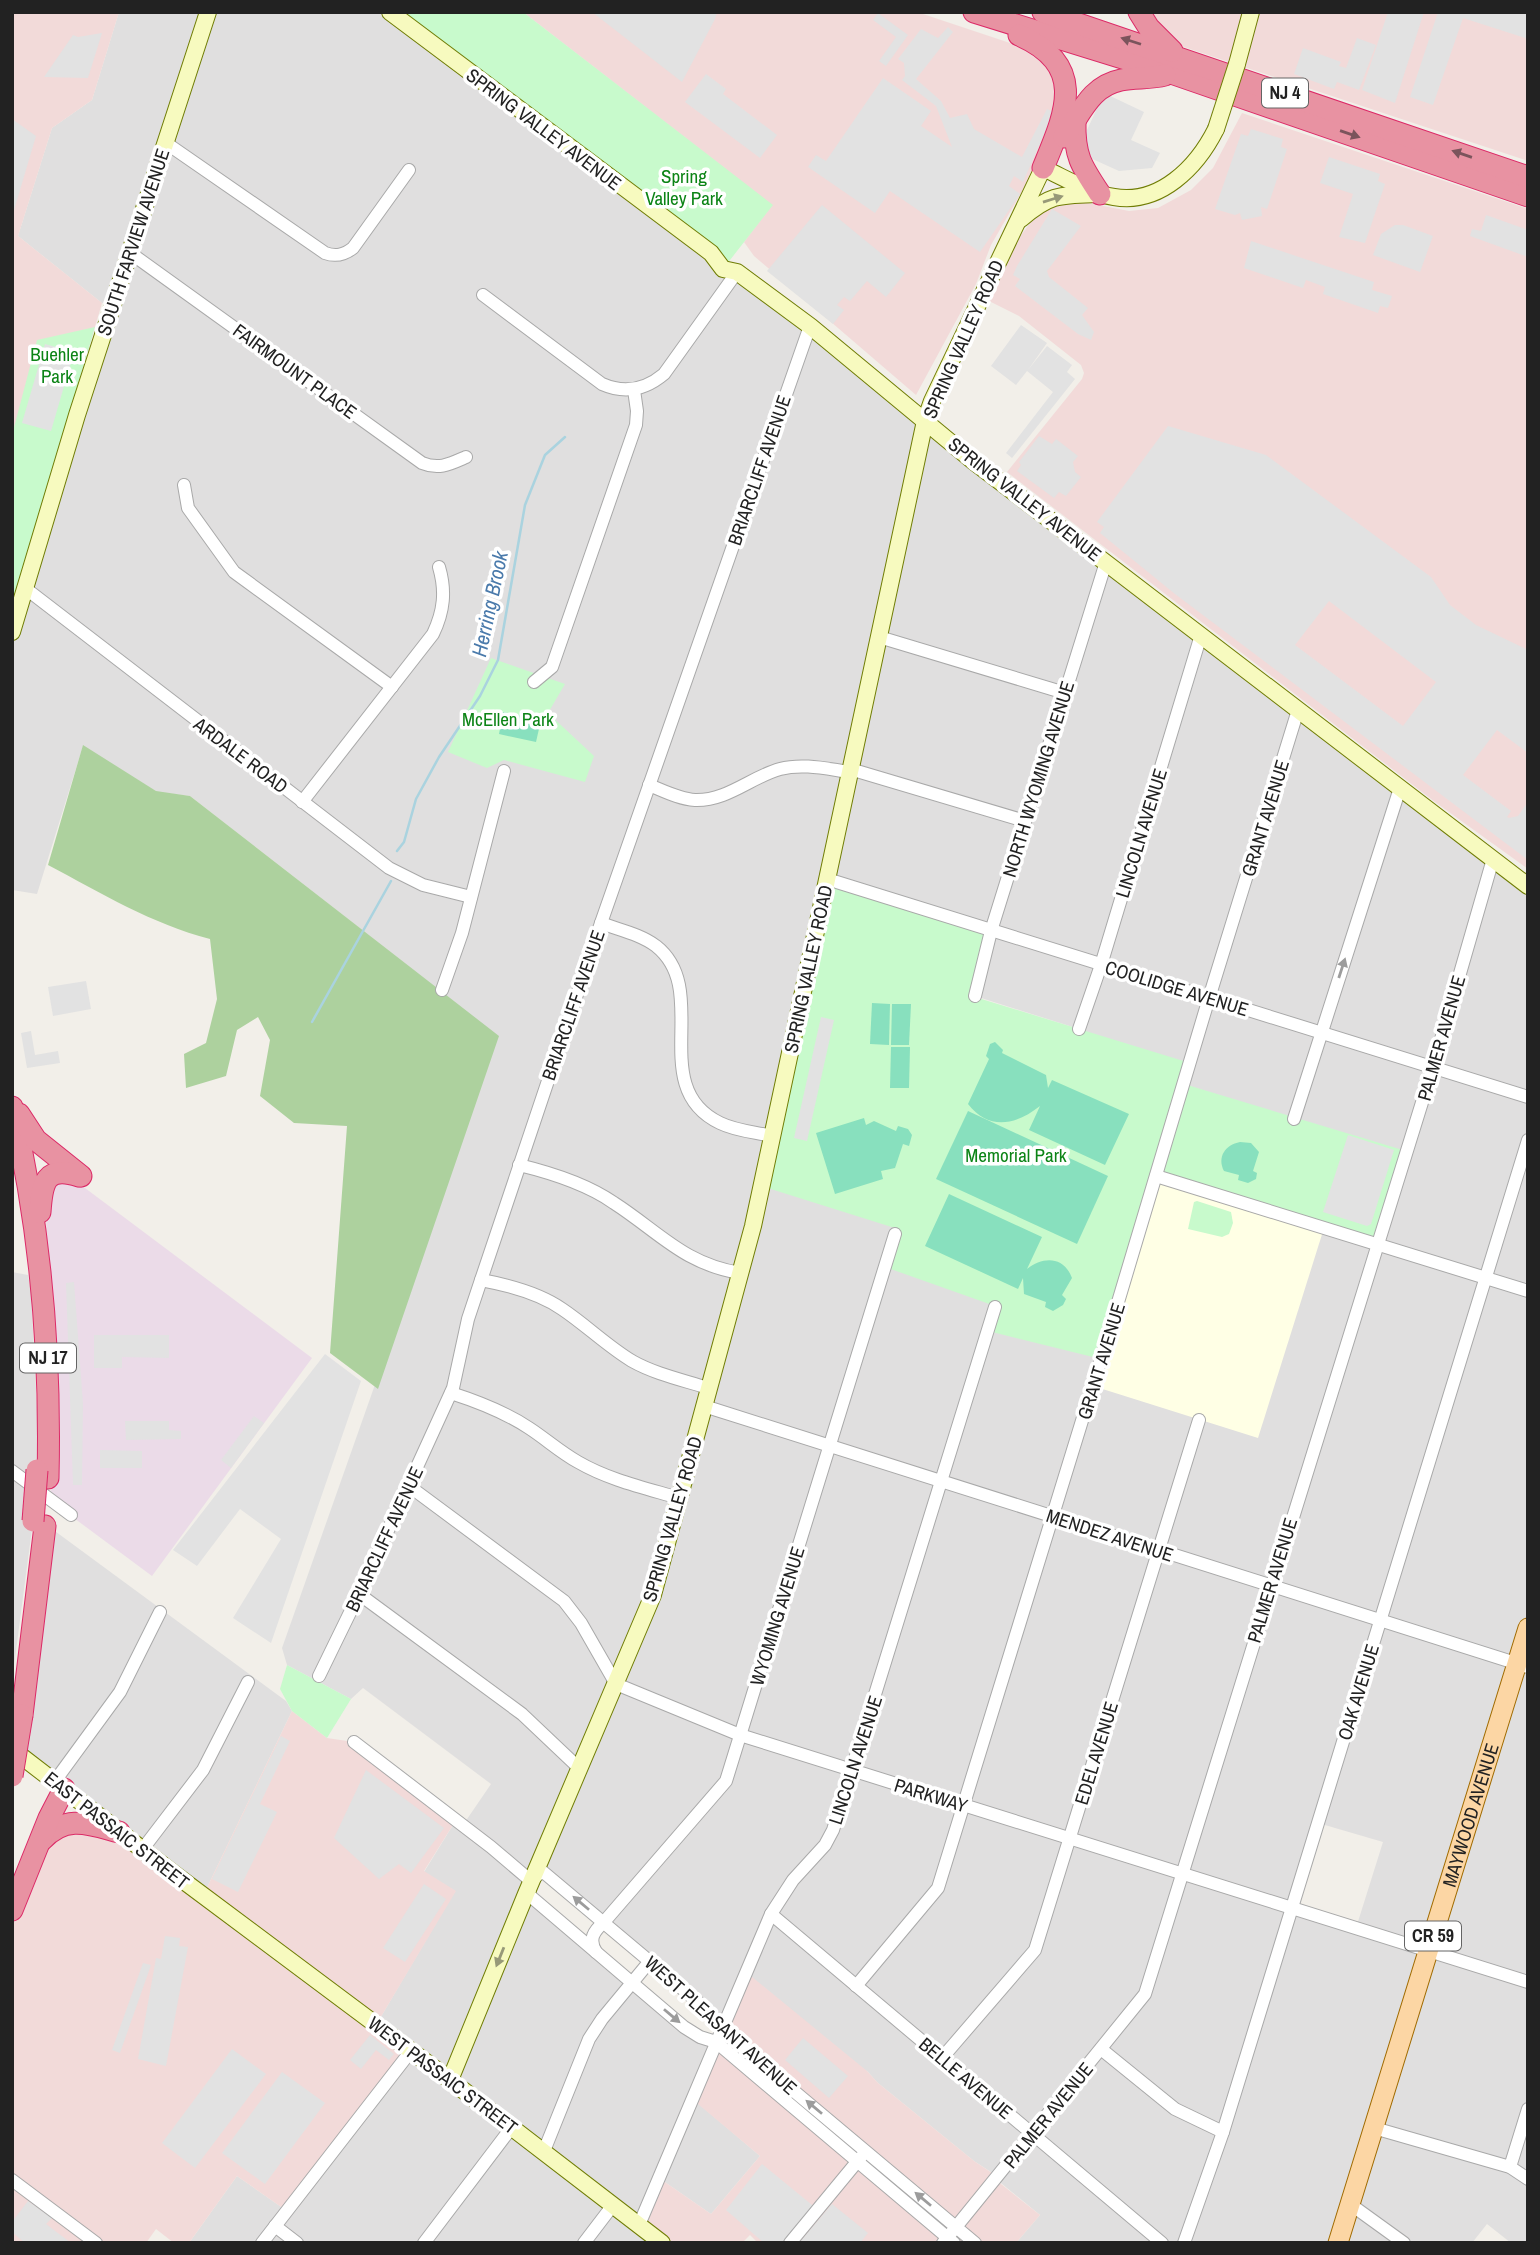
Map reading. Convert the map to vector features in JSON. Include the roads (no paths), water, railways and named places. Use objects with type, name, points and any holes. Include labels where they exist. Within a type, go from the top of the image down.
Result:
[{"type":"highway","name":"NJ 4","points":[[972,12],[1175,65],[1528,177]]},
{"type":"highway","points":[[972,12],[1034,43],[1053,60],[1063,75],[1066,92],[1063,118],[1043,168]]},
{"type":"highway","name":"NJ 4","points":[[1043,12],[1175,65],[1528,196]]},
{"type":"highway","points":[[1043,168],[1089,98],[1107,84],[1121,79],[1151,78],[1175,65],[1139,12]]},
{"type":"highway","points":[[1075,122],[1077,157],[1100,194]]},
{"type":"highway","points":[[12,1100],[36,1140],[81,1176],[66,1172],[55,1173],[47,1179],[42,1189],[38,1239]]},
{"type":"highway","name":"NJ 17","points":[[12,1107],[38,1239],[48,1348],[39,1524],[22,1716],[12,1776]]},
{"type":"highway","name":"NJ 17","points":[[12,1165],[26,1240],[43,1474]]},
{"type":"highway","name":"NJ 17","points":[[12,1681],[39,1524]]},
{"type":"highway","points":[[12,1910],[59,1785]]},
{"type":"highway","points":[[38,1844],[51,1830],[63,1824],[78,1822],[119,1832]]},
{"type":"main road","name":"MAYWOOD AVENUE","points":[[1338,2243],[1428,1951],[1522,1666],[1528,1628]]},
{"type":"street","name":"SOUTH FARVIEW AVENUE","points":[[12,632],[77,415],[208,12]]},
{"type":"street","name":"SPRING VALLEY AVENUE","points":[[390,12],[711,253],[723,269],[737,272],[810,326],[925,421],[1105,562],[1528,886]]},
{"type":"street","points":[[1014,225],[1049,198],[1100,194],[1140,197],[1156,191],[1188,169],[1208,145],[1216,129],[1251,12]]},
{"type":"street","points":[[166,143],[325,253],[332,255],[340,255],[353,248],[409,170]]},
{"type":"street","points":[[1043,168],[1100,194]]},
{"type":"street","name":"SPRING VALLEY ROAD","points":[[450,2080],[531,1881],[653,1595],[753,1226],[925,421],[944,375],[1043,168]]},
{"type":"street","name":"FAIRMOUNT PLACE","points":[[129,252],[422,463],[447,466],[466,457]]},
{"type":"street","points":[[483,295],[602,384],[634,390],[655,382],[664,374],[737,272]]},
{"type":"street","name":"BRIARCLIFF AVENUE","points":[[319,1676],[450,1393],[468,1319],[519,1166],[810,326]]},
{"type":"street","points":[[534,682],[552,667],[636,425],[634,390]]},
{"type":"street","points":[[184,485],[188,508],[234,572],[392,687]]},
{"type":"street","name":"NORTH WYOMING AVENUE","points":[[975,996],[991,930],[1105,562]]},
{"type":"street","points":[[302,802],[433,634],[439,622],[444,586],[439,567]]},
{"type":"street","name":"ARDALE ROAD","points":[[25,588],[398,873],[423,885],[471,897]]},
{"type":"street","name":"LINCOLN AVENUE","points":[[1079,1029],[1201,635]]},
{"type":"street","points":[[878,637],[1065,692]]},
{"type":"street","name":"GRANT AVENUE","points":[[856,1986],[938,1888],[1298,710]]},
{"type":"street","points":[[649,785],[681,797],[708,799],[781,769],[799,766],[850,771],[1025,821]]},
{"type":"street","points":[[442,990],[471,897],[504,771]]},
{"type":"street","points":[[1294,1119],[1400,788]]},
{"type":"street","name":"PALMER AVENUE","points":[[950,2238],[1145,1994],[1433,1068],[1493,859]]},
{"type":"street","name":"COOLIDGE AVENUE","points":[[827,879],[1528,1097]]},
{"type":"street","points":[[601,923],[644,939],[655,946],[672,964],[680,988],[683,1079],[695,1103],[718,1122],[772,1136]]},
{"type":"street","name":"OAK AVENUE","points":[[1184,2243],[1223,2132],[1528,1140]]},
{"type":"street","points":[[519,1166],[536,1169],[582,1186],[613,1202],[691,1258],[723,1270],[740,1273]]},
{"type":"street","points":[[1156,1176],[1528,1291]]},
{"type":"street","name":"WYOMING AVENUE","points":[[598,1955],[592,1946],[595,1929],[726,1782],[895,1234]]},
{"type":"street","points":[[481,1280],[537,1296],[560,1307],[629,1359],[646,1368],[708,1388]]},
{"type":"street","name":"LINCOLN AVENUE","points":[[639,2225],[771,1914],[793,1880],[825,1845],[837,1818],[995,1307]]},
{"type":"street","points":[[450,1393],[501,1412],[530,1428],[560,1452],[599,1472],[679,1498]]},
{"type":"street","name":"MENDEZ AVENUE","points":[[704,1406],[1522,1666]]},
{"type":"street","name":"EDEL AVENUE","points":[[942,2058],[1035,1950],[1199,1420]]},
{"type":"street","points":[[12,1471],[71,1515]]},
{"type":"street","points":[[408,1486],[564,1601],[581,1623],[616,1684]]},
{"type":"street","points":[[359,1594],[522,1714],[579,1768]]},
{"type":"street","points":[[59,1785],[120,1692],[160,1612]]},
{"type":"street","points":[[142,1850],[203,1770],[248,1682]]},
{"type":"street","name":"PARKWAY","points":[[616,1684],[740,1735],[1528,1982]]},
{"type":"street","name":"WEST PLEASANT AVENUE","points":[[354,1742],[531,1881]]},
{"type":"street","name":"EAST PASSAIC STREET","points":[[12,1749],[222,1910]]},
{"type":"street","name":"WEST PLEASANT AVENUE","points":[[719,2036],[700,2037],[684,2027],[529,1895],[531,1881],[542,1871],[705,2007],[719,2036],[862,2156],[950,2238],[975,2243]]},
{"type":"street","name":"WEST PASSAIC STREET","points":[[222,1910],[544,2151],[662,2243]]},
{"type":"street","name":"BELLE AVENUE","points":[[771,1914],[1161,2243]]},
{"type":"street","points":[[544,2151],[589,2039],[650,1961]]},
{"type":"street","points":[[1101,2049],[1175,2109],[1223,2132]]},
{"type":"street","points":[[262,2243],[411,2051]]},
{"type":"street","points":[[1510,2167],[1528,2109]]},
{"type":"street","points":[[424,2243],[512,2127]]},
{"type":"street","points":[[1374,2128],[1510,2167],[1528,2179]]},
{"type":"street","points":[[790,2243],[862,2156]]},
{"type":"street","points":[[12,2180],[96,2243]]},
{"type":"street","points":[[1350,2204],[1404,2243]]},
{"type":"street","points":[[584,2243],[612,2205]]},
{"type":"street","points":[[275,2226],[297,2243]]},
{"type":"waterway","name":"Herring Brook","points":[[397,851],[404,842],[416,799],[439,757],[480,696],[498,660],[525,505],[545,455],[565,437]]},
{"type":"waterway","name":"Herring Brook","points":[[312,1022],[391,881]]},
{"type":"park label","name":"Spring Valley Park","points":[[684,187]]},
{"type":"park label","name":"Buehler Park","points":[[57,365]]},
{"type":"park label","name":"McEllen Park","points":[[508,719]]},
{"type":"park label","name":"Memorial Park","points":[[1016,1155]]}]
